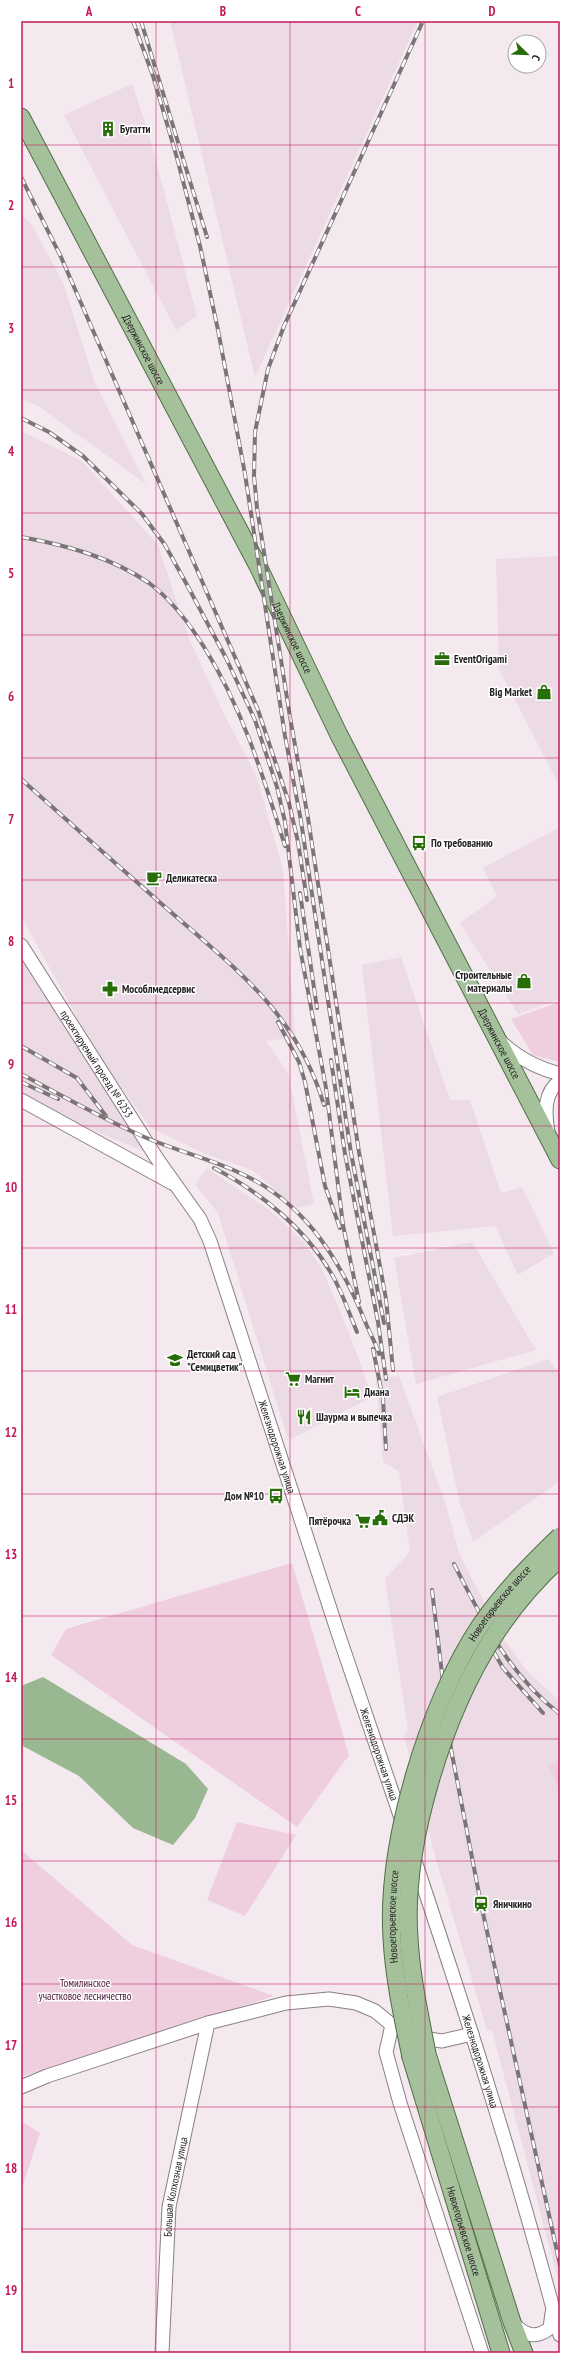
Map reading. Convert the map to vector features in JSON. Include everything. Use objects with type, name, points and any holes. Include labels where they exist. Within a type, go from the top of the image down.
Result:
[{"type":"main road","name":"Дзержинское шоссе","points":[[21,117],[256,562],[339,735],[489,1027],[560,1160]]},
{"type":"main road","name":"Новоегорьевское шоссе","points":[[501,2353],[411,2057],[396,1979],[392,1937],[396,1865],[405,1813],[414,1781],[448,1686],[479,1627],[514,1582],[560,1536]]},
{"type":"main road","name":"Новоегорьевское шоссе","points":[[524,2353],[512,2322],[427,2054],[413,1977],[408,1937],[413,1867],[421,1817],[450,1725],[479,1662],[510,1613],[560,1558]]},
{"type":"street","name":"проектируемый проезд № 6253","points":[[21,945],[174,1183]]},
{"type":"street","points":[[489,1027],[513,1053],[534,1067],[560,1074]]},
{"type":"street","points":[[549,1140],[546,1119],[547,1098],[555,1085],[560,1082]]},
{"type":"street","points":[[21,1100],[174,1183]]},
{"type":"street","name":"Железнодорожная улица","points":[[174,1183],[187,1198],[200,1218],[212,1248],[339,1636],[472,2034],[527,2213],[560,2335]]},
{"type":"street","points":[[21,2087],[47,2076],[208,2023],[286,2003],[329,1999],[356,2003],[375,2010],[392,2025],[429,2039],[442,2041],[472,2034]]},
{"type":"street","points":[[375,2010],[387,2046]]},
{"type":"street","name":"Большая Колхозная улица","points":[[162,2353],[169,2207],[208,2023]]},
{"type":"street","points":[[392,2025],[386,2052],[400,2103],[482,2353]]},
{"type":"street","points":[[512,2322],[528,2335],[543,2333],[550,2328],[553,2307]]},
{"type":"shaded area","points":[[170,21],[418,21],[255,377]]},
{"type":"shaded area","points":[[132,84],[148,131],[197,316],[176,330],[64,115]]},
{"type":"shaded area","points":[[21,214],[32,225],[63,283],[95,383],[146,484],[40,407],[21,398]]},
{"type":"shaded area","points":[[21,431],[82,461],[158,545],[190,641],[224,714],[256,775],[283,869],[295,1037],[266,1041],[288,1073],[314,1204],[297,1208],[252,1170],[203,1153],[151,1128],[98,1055],[21,916]]},
{"type":"shaded area","points":[[560,556],[560,787],[499,669],[496,559]]},
{"type":"shaded area","points":[[560,827],[560,999],[518,1014],[460,923],[497,896],[483,868]]},
{"type":"shaded area","points":[[21,950],[117,1103],[145,1152],[68,1119],[21,1093]]},
{"type":"shaded area","points":[[401,957],[450,1100],[470,1100],[501,1193],[522,1187],[554,1253],[518,1275],[495,1226],[393,1236],[362,965]]},
{"type":"shaded area","points":[[207,1168],[272,1212],[303,1241],[322,1269],[350,1335],[372,1397],[291,1439],[287,1436],[218,1213],[195,1185]]},
{"type":"shaded area","points":[[472,1242],[536,1350],[416,1384],[394,1258]]},
{"type":"shaded area","points":[[549,1359],[560,1375],[560,1481],[473,1542],[460,1504],[437,1397]]},
{"type":"shaded area","points":[[399,1376],[446,1505],[459,1553],[502,1637],[528,1672],[560,1701],[560,2287],[492,2030],[487,2031],[436,1859],[404,1736],[408,1730],[385,1579],[410,1552],[399,1471],[383,1462],[376,1379]]},
{"type":"shaded area","points":[[43,1677],[186,1764],[208,1789],[195,1818],[173,1845],[133,1828],[79,1776],[21,1745],[21,1686]]},
{"type":"green space","points":[[560,1002],[560,1062],[533,1055],[511,1019]]},
{"type":"green space","points":[[292,1563],[349,1755],[297,1827],[51,1655],[66,1629]]},
{"type":"green space","points":[[560,1760],[560,1790],[549,1766]]},
{"type":"green space","points":[[237,1822],[296,1835],[245,1916],[207,1900]]},
{"type":"green space","name":"Томилинское участковое лесничество","points":[[21,1850],[132,1945],[274,1996],[21,2077]]},
{"type":"green space","points":[[21,2121],[40,2133],[21,2191]]},
{"type":"railway","points":[[133,21],[153,76],[177,158],[200,246],[218,330],[245,474],[285,736],[301,821],[351,1153],[384,1323]]},
{"type":"railway","points":[[141,21],[207,237]]},
{"type":"railway","points":[[393,1370],[386,1299],[359,1152],[308,818],[290,717],[257,508],[254,476],[255,432],[268,369],[284,326],[423,21]]},
{"type":"railway","points":[[21,177],[61,257],[258,710],[289,803],[298,842],[307,900]]},
{"type":"railway","points":[[21,418],[49,432],[83,456],[142,514],[165,545],[186,583],[226,658],[255,720],[277,787],[285,822],[300,948],[326,1088],[343,1225],[359,1302]]},
{"type":"railway","points":[[21,537],[71,548],[119,566],[149,583],[180,612],[204,647],[230,694],[251,744],[269,794],[285,846]]},
{"type":"railway","points":[[21,779],[215,950],[260,994],[280,1017],[297,1043],[312,1072],[324,1105]]},
{"type":"railway","points":[[300,893],[317,1008]]},
{"type":"railway","points":[[278,1022],[299,1062],[305,1082],[325,1186],[340,1228]]},
{"type":"railway","points":[[21,1046],[77,1078],[106,1116]]},
{"type":"railway","points":[[331,1060],[345,1154],[378,1322],[386,1379]]},
{"type":"railway","points":[[21,1074],[96,1114],[142,1136],[232,1169],[267,1188],[287,1203],[320,1238],[334,1259],[357,1303],[379,1354]]},
{"type":"railway","points":[[21,1082],[58,1099]]},
{"type":"railway","points":[[214,1168],[248,1188],[295,1226],[331,1273],[357,1332]]},
{"type":"railway","points":[[373,1349],[383,1399],[386,1449]]},
{"type":"railway","points":[[454,1564],[499,1646],[526,1682],[542,1699],[560,1714]]},
{"type":"railway","points":[[432,1590],[451,1749],[481,1904],[560,2265]]},
{"type":"railway","points":[[478,1624],[503,1668],[543,1713]]},
{"type":"place","name":"Бугатти","points":[[108,129]]},
{"type":"place","name":"EventOrigami","points":[[442,659]]},
{"type":"place","name":"Big Market","points":[[544,692]]},
{"type":"place","name":"По требованию","points":[[419,843]]},
{"type":"place","name":"Деликатеска","points":[[154,878]]},
{"type":"place","name":"Строительные материалы","points":[[524,981]]},
{"type":"place","name":"Мособлмедсервис","points":[[110,989]]},
{"type":"place","name":"Детский сад \"Семицветик\"","points":[[175,1360]]},
{"type":"place","name":"Магнит","points":[[293,1379]]},
{"type":"place","name":"Диана","points":[[352,1392]]},
{"type":"place","name":"Шаурма и выпечка","points":[[304,1417]]},
{"type":"place","name":"Дом №10","points":[[276,1496]]},
{"type":"place","name":"СДЭК","points":[[380,1518]]},
{"type":"place","name":"Пятёрочка","points":[[363,1521]]},
{"type":"place","name":"Яничкино","points":[[481,1904]]}]
